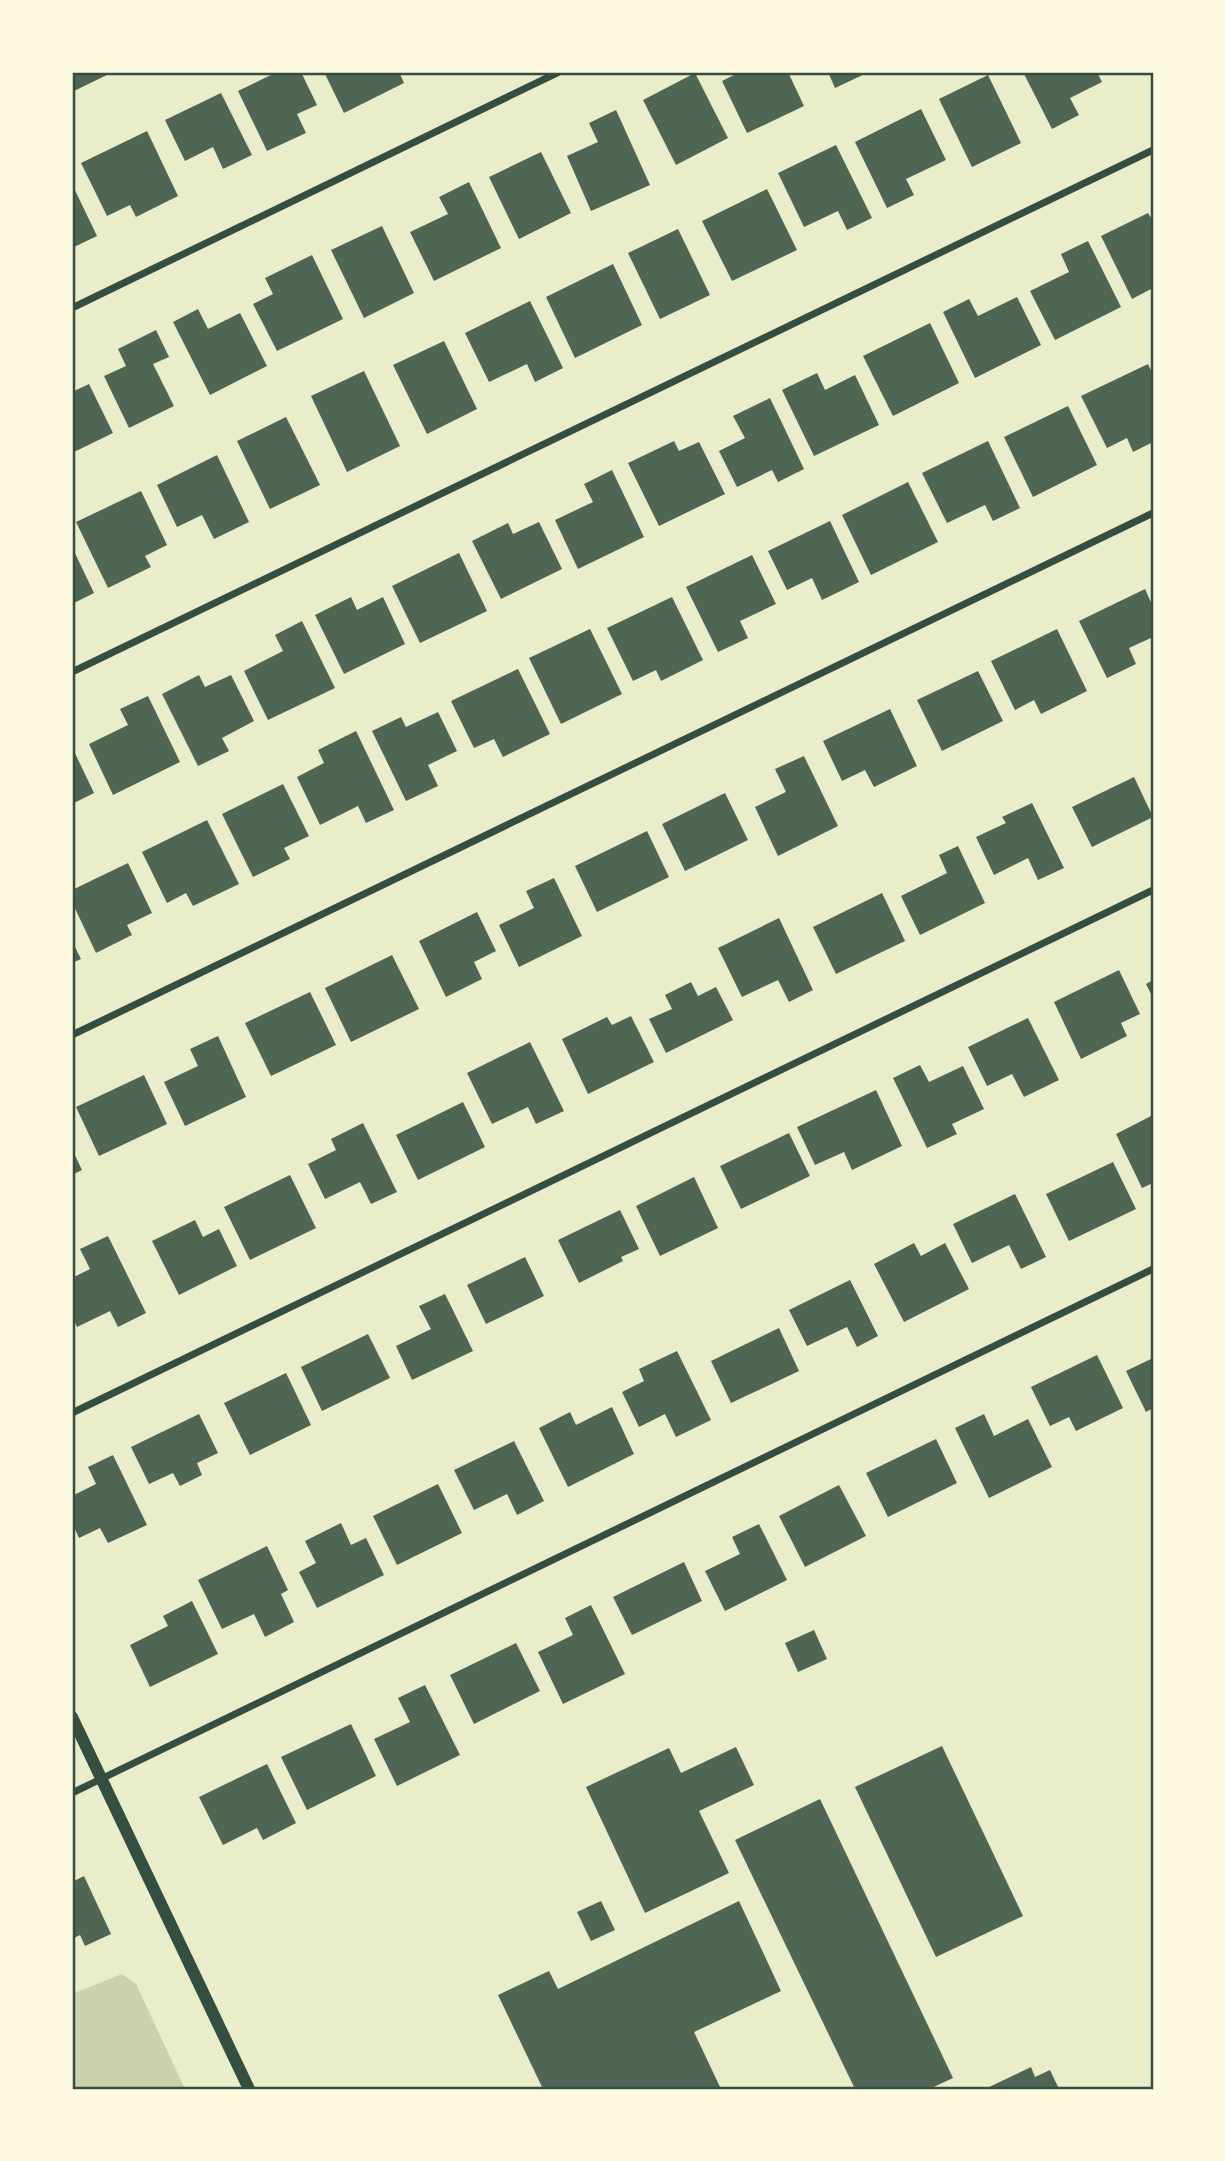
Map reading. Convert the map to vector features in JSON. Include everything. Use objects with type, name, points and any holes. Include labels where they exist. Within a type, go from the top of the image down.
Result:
[{"type":"street","points":[[72,308],[559,72]]},
{"type":"street","points":[[72,672],[1153,150]]},
{"type":"street","points":[[72,1035],[1153,513]]},
{"type":"street","points":[[72,1413],[1153,890]]},
{"type":"street","points":[[72,1793],[1153,1269]]},
{"type":"street","points":[[72,1717],[250,2089]]},
{"type":"green space","points":[[122,1974],[136,1984],[185,2089],[72,2089],[72,1994]]},
{"type":"building","points":[[72,72],[113,72],[72,92]]},
{"type":"building","points":[[277,72],[301,72],[317,105],[297,114],[306,133],[267,151],[238,91]]},
{"type":"building","points":[[324,72],[399,72],[404,83],[344,113]]},
{"type":"building","points":[[740,72],[788,72],[804,106],[747,133],[722,81]]},
{"type":"building","points":[[828,72],[869,72],[835,88]]},
{"type":"building","points":[[1023,72],[1097,72],[1102,82],[1070,98],[1079,115],[1052,129]]},
{"type":"building","points":[[695,73],[728,138],[676,165],[643,100]]},
{"type":"building","points":[[988,75],[1021,143],[972,167],[939,99]]},
{"type":"building","points":[[221,93],[252,155],[223,169],[213,147],[185,161],[165,120]]},
{"type":"building","points":[[921,109],[946,160],[906,179],[914,195],[887,208],[855,142]]},
{"type":"building","points":[[616,110],[650,185],[591,211],[567,156],[598,142],[589,123]]},
{"type":"building","points":[[147,131],[178,196],[136,217],[130,205],[107,216],[81,163]]},
{"type":"building","points":[[836,145],[872,218],[847,230],[838,211],[804,227],[778,173]]},
{"type":"building","points":[[541,152],[571,213],[519,239],[489,177]]},
{"type":"building","points":[[469,182],[501,248],[434,281],[410,232],[448,214],[439,197]]},
{"type":"building","points":[[72,184],[97,236],[72,248]]},
{"type":"building","points":[[767,189],[797,250],[732,281],[702,221]]},
{"type":"building","points":[[1148,213],[1153,221],[1153,288],[1132,299],[1101,236]]},
{"type":"building","points":[[382,226],[414,293],[364,318],[331,250]]},
{"type":"building","points":[[678,229],[710,295],[660,319],[628,253]]},
{"type":"building","points":[[1088,241],[1121,307],[1055,340],[1030,291],[1069,272],[1061,254]]},
{"type":"building","points":[[312,255],[343,319],[277,351],[253,304],[273,294],[265,278]]},
{"type":"building","points":[[613,264],[642,325],[575,358],[546,297]]},
{"type":"building","points":[[1017,297],[1041,345],[975,378],[943,312],[969,299],[978,316]]},
{"type":"building","points":[[530,301],[563,368],[535,382],[527,364],[489,382],[465,333]]},
{"type":"building","points":[[198,309],[208,329],[240,313],[267,366],[210,395],[173,322]]},
{"type":"building","points":[[930,323],[959,383],[893,416],[863,356]]},
{"type":"building","points":[[156,330],[169,357],[153,364],[174,406],[129,428],[104,376],[126,366],[118,349]]},
{"type":"building","points":[[444,341],[477,409],[427,434],[393,365]]},
{"type":"building","points":[[1148,364],[1153,375],[1153,442],[1133,452],[1127,438],[1107,448],[1081,396]]},
{"type":"building","points":[[364,371],[400,446],[347,472],[311,396]]},
{"type":"building","points":[[817,373],[825,390],[855,375],[879,425],[814,456],[782,390]]},
{"type":"building","points":[[89,384],[113,433],[72,453],[72,392]]},
{"type":"building","points":[[770,398],[804,469],[778,482],[772,470],[737,487],[719,451],[745,438],[733,416]]},
{"type":"building","points":[[1068,406],[1097,465],[1033,497],[1004,437]]},
{"type":"building","points":[[286,417],[320,485],[270,509],[237,441]]},
{"type":"building","points":[[674,441],[679,451],[699,442],[725,494],[659,526],[628,463]]},
{"type":"building","points":[[988,441],[1020,508],[993,521],[985,505],[947,523],[922,473]]},
{"type":"building","points":[[217,455],[249,522],[214,539],[202,515],[177,527],[157,485]]},
{"type":"building","points":[[612,470],[644,537],[578,569],[555,520],[593,502],[584,484]]},
{"type":"building","points":[[908,482],[938,542],[871,575],[842,515]]},
{"type":"building","points":[[141,491],[167,545],[145,556],[151,567],[108,588],[76,522]]},
{"type":"building","points":[[830,521],[859,582],[822,600],[812,578],[787,590],[768,551]]},
{"type":"building","points":[[539,522],[562,569],[501,599],[472,541],[508,523],[513,534]]},
{"type":"building","points":[[72,547],[94,593],[72,604]]},
{"type":"building","points":[[459,553],[487,611],[420,643],[392,586]]},
{"type":"building","points":[[752,555],[776,604],[740,621],[748,638],[718,652],[686,587]]},
{"type":"building","points":[[1145,589],[1153,607],[1153,637],[1129,648],[1136,664],[1107,678],[1079,621]]},
{"type":"building","points":[[351,597],[357,610],[383,597],[405,644],[344,674],[315,615]]},
{"type":"building","points":[[672,597],[703,660],[661,681],[656,670],[633,681],[607,628]]},
{"type":"building","points":[[302,621],[335,688],[268,720],[244,671],[283,651],[275,635]]},
{"type":"building","points":[[590,629],[622,694],[561,724],[529,658]]},
{"type":"building","points":[[1057,629],[1087,691],[1041,714],[1034,700],[1015,710],[991,661]]},
{"type":"building","points":[[518,669],[550,734],[503,757],[494,739],[474,748],[451,701]]},
{"type":"building","points":[[978,671],[1003,721],[942,751],[917,700]]},
{"type":"building","points":[[199,675],[205,687],[231,675],[254,721],[222,738],[229,751],[198,766],[162,694]]},
{"type":"building","points":[[148,696],[180,762],[113,795],[89,744],[128,725],[120,709]]},
{"type":"building","points":[[890,709],[917,766],[874,787],[865,770],[842,781],[823,741]]},
{"type":"building","points":[[438,712],[457,751],[428,765],[438,786],[406,801],[372,731],[401,717],[406,727]]},
{"type":"building","points":[[356,731],[394,810],[366,823],[358,806],[320,825],[297,777],[324,763],[318,750]]},
{"type":"building","points":[[72,747],[94,793],[72,804]]},
{"type":"building","points":[[804,756],[838,826],[778,856],[755,807],[786,792],[775,769]]},
{"type":"building","points":[[1134,777],[1153,817],[1092,847],[1072,807]]},
{"type":"building","points":[[283,784],[309,836],[284,848],[290,859],[253,877],[222,814]]},
{"type":"building","points":[[725,793],[748,840],[685,871],[662,824]]},
{"type":"building","points":[[1032,803],[1064,868],[1038,880],[1028,858],[994,875],[976,837],[1006,823],[1002,817]]},
{"type":"building","points":[[207,820],[239,884],[193,906],[186,893],[167,903],[142,852]]},
{"type":"building","points":[[647,831],[669,877],[597,912],[575,866]]},
{"type":"building","points":[[958,846],[985,903],[920,935],[901,896],[947,873],[939,855]]},
{"type":"building","points":[[128,863],[152,913],[127,925],[132,935],[96,953],[72,902],[72,890]]},
{"type":"building","points":[[554,878],[582,936],[519,967],[499,925],[534,908],[526,891]]},
{"type":"building","points":[[882,893],[905,941],[836,974],[813,927]]},
{"type":"building","points":[[477,912],[496,951],[474,962],[482,979],[446,997],[419,941]]},
{"type":"building","points":[[779,918],[813,990],[789,1002],[778,980],[742,997],[718,948]]},
{"type":"building","points":[[72,941],[81,959],[72,963]]},
{"type":"building","points":[[392,955],[419,1009],[351,1042],[325,988]]},
{"type":"building","points":[[1119,970],[1140,1014],[1121,1023],[1127,1036],[1081,1059],[1054,1002]]},
{"type":"building","points":[[1153,980],[1153,998],[1146,984]]},
{"type":"building","points":[[691,982],[698,996],[716,987],[733,1020],[666,1053],[649,1019],[672,1009],[665,995]]},
{"type":"building","points":[[310,992],[336,1045],[271,1076],[245,1023]]},
{"type":"building","points":[[631,1016],[654,1062],[588,1094],[562,1039],[607,1017],[612,1025]]},
{"type":"building","points":[[1028,1018],[1059,1080],[1024,1097],[1012,1074],[987,1086],[968,1047]]},
{"type":"building","points":[[218,1036],[246,1097],[185,1126],[164,1082],[198,1066],[190,1049]]},
{"type":"building","points":[[530,1042],[564,1111],[536,1124],[528,1107],[492,1124],[467,1073]]},
{"type":"building","points":[[920,1065],[929,1082],[963,1066],[984,1109],[952,1124],[957,1134],[927,1148],[893,1078]]},
{"type":"building","points":[[144,1075],[167,1124],[99,1156],[76,1107]]},
{"type":"building","points":[[876,1090],[902,1146],[852,1170],[844,1152],[815,1165],[797,1127]]},
{"type":"building","points":[[463,1102],[485,1147],[418,1180],[396,1135]]},
{"type":"building","points":[[1153,1115],[1153,1183],[1142,1188],[1116,1134]]},
{"type":"building","points":[[363,1123],[397,1192],[371,1204],[360,1182],[325,1199],[308,1164],[336,1150],[331,1139]]},
{"type":"building","points":[[789,1133],[810,1176],[741,1209],[720,1166]]},
{"type":"building","points":[[72,1149],[82,1170],[72,1175]]},
{"type":"building","points":[[1113,1162],[1136,1209],[1069,1241],[1046,1194]]},
{"type":"building","points":[[290,1175],[316,1228],[250,1260],[224,1207]]},
{"type":"building","points":[[694,1177],[718,1228],[660,1256],[636,1206]]},
{"type":"building","points":[[1015,1194],[1046,1257],[1021,1269],[1009,1245],[972,1263],[953,1224]]},
{"type":"building","points":[[620,1210],[639,1249],[621,1257],[623,1261],[579,1283],[558,1240]]},
{"type":"building","points":[[195,1220],[203,1237],[219,1229],[237,1266],[179,1295],[152,1241]]},
{"type":"building","points":[[108,1236],[146,1313],[118,1327],[110,1311],[77,1327],[72,1316],[72,1278],[90,1269],[80,1249]]},
{"type":"building","points":[[914,1243],[921,1256],[945,1243],[969,1289],[904,1322],[874,1264]]},
{"type":"building","points":[[525,1257],[544,1296],[486,1324],[467,1285]]},
{"type":"building","points":[[850,1280],[878,1336],[857,1347],[847,1327],[807,1346],[789,1310]]},
{"type":"building","points":[[445,1294],[473,1351],[412,1380],[396,1346],[431,1329],[419,1306]]},
{"type":"building","points":[[779,1328],[799,1371],[731,1403],[711,1361]]},
{"type":"building","points":[[368,1334],[390,1378],[322,1411],[301,1367]]},
{"type":"building","points":[[677,1351],[711,1420],[676,1437],[665,1414],[639,1427],[622,1392],[644,1381],[639,1369]]},
{"type":"building","points":[[1097,1355],[1123,1408],[1076,1431],[1069,1417],[1050,1426],[1031,1387]]},
{"type":"building","points":[[1153,1358],[1153,1408],[1146,1412],[1126,1371]]},
{"type":"building","points":[[286,1373],[311,1425],[250,1455],[224,1403]]},
{"type":"building","points":[[612,1407],[634,1454],[568,1487],[539,1428],[570,1412],[576,1425]]},
{"type":"building","points":[[199,1414],[218,1453],[197,1463],[202,1475],[180,1486],[173,1473],[149,1484],[131,1447]]},
{"type":"building","points":[[984,1414],[994,1436],[1028,1419],[1052,1467],[989,1498],[955,1428]]},
{"type":"building","points":[[936,1439],[957,1483],[888,1517],[866,1473]]},
{"type":"building","points":[[514,1441],[544,1501],[517,1515],[507,1494],[474,1510],[454,1470]]},
{"type":"building","points":[[113,1455],[147,1525],[108,1543],[100,1528],[79,1538],[72,1523],[72,1496],[96,1484],[88,1467]]},
{"type":"building","points":[[438,1484],[462,1533],[397,1565],[373,1516]]},
{"type":"building","points":[[839,1485],[866,1536],[805,1567],[779,1516]]},
{"type":"building","points":[[341,1523],[351,1545],[366,1538],[384,1575],[317,1608],[299,1572],[316,1563],[305,1541]]},
{"type":"building","points":[[759,1524],[787,1580],[725,1611],[705,1571],[740,1554],[732,1537]]},
{"type":"building","points":[[267,1546],[288,1590],[281,1594],[294,1622],[265,1637],[254,1614],[222,1629],[198,1580]]},
{"type":"building","points":[[684,1562],[702,1601],[632,1635],[613,1597]]},
{"type":"building","points":[[192,1601],[218,1654],[150,1687],[130,1645],[168,1626],[163,1616]]},
{"type":"building","points":[[591,1605],[625,1674],[563,1704],[538,1652],[573,1635],[565,1618]]},
{"type":"building","points":[[814,1630],[827,1659],[798,1672],[785,1643]]},
{"type":"building","points":[[516,1643],[540,1691],[474,1724],[450,1675]]},
{"type":"building","points":[[425,1685],[460,1755],[397,1786],[374,1739],[410,1722],[398,1698]]},
{"type":"building","points":[[351,1724],[376,1776],[307,1810],[281,1757]]},
{"type":"building","points":[[942,1746],[1023,1916],[936,1957],[855,1787]]},
{"type":"building","points":[[736,1747],[754,1785],[699,1811],[729,1873],[645,1913],[586,1787],[669,1748],[681,1773]]},
{"type":"building","points":[[267,1764],[296,1823],[263,1840],[257,1828],[223,1845],[199,1797]]},
{"type":"building","points":[[820,1799],[953,2078],[929,2089],[855,2089],[735,1840]]},
{"type":"building","points":[[84,1876],[111,1934],[85,1946],[80,1935],[72,1939],[72,1882]]},
{"type":"building","points":[[601,1901],[615,1930],[591,1941],[577,1912]]},
{"type":"building","points":[[739,1901],[781,1991],[694,2032],[721,2089],[543,2089],[498,1995],[549,1971],[558,1989]]},
{"type":"building","points":[[1031,2067],[1035,2077],[1050,2070],[1059,2089],[985,2089]]}]
